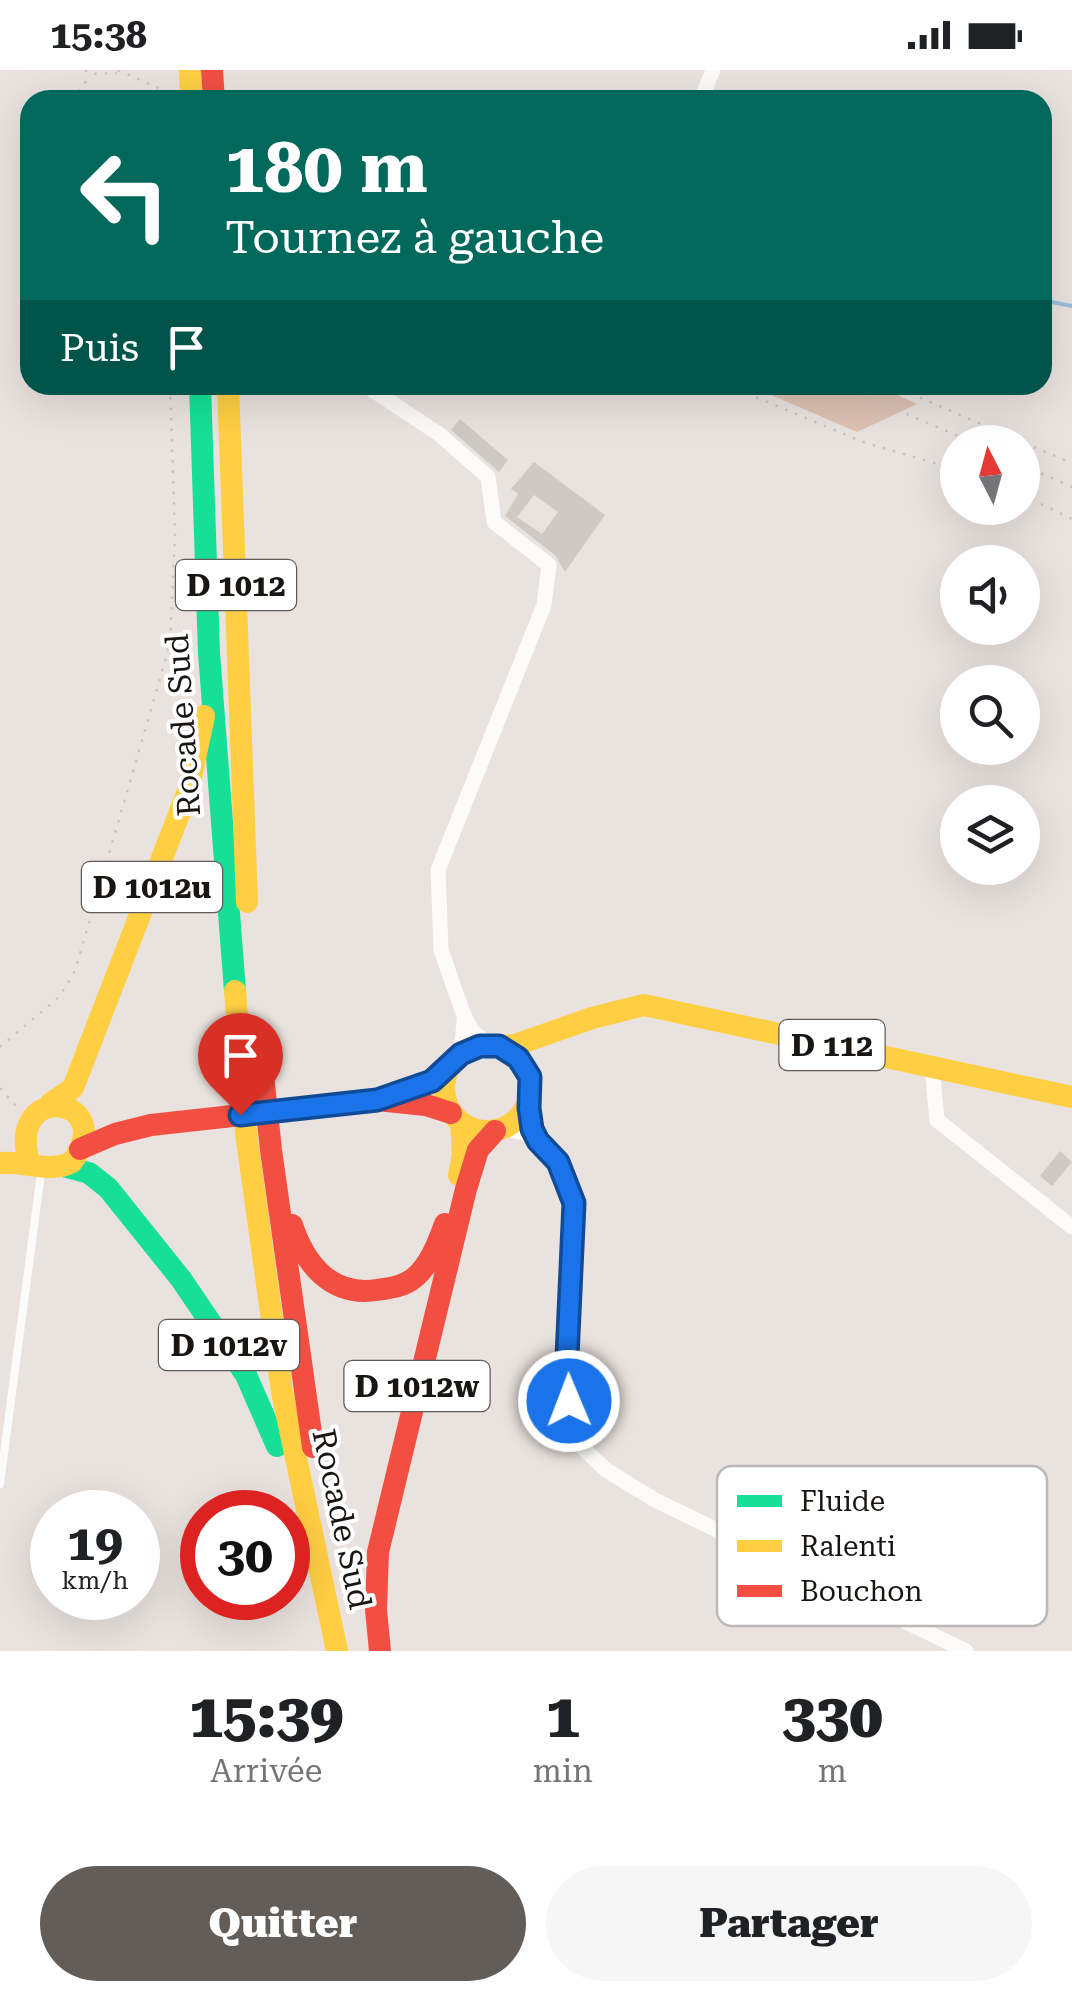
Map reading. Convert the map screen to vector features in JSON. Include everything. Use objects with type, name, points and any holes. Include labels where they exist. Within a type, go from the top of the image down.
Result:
[{"type":"main road","name":"Rocade Sud","points":[[200,395],[209,653],[246,1133],[282,1392],[337,1651]]},
{"type":"main road","name":"Rocade Sud","points":[[228,395],[247,902],[271,1150],[310,1432],[358,1651]]},
{"type":"main road","name":"D 1012u","points":[[50,1103],[73,1088],[188,792],[203,726],[209,653]]},
{"type":"main road","name":"D 112","points":[[494,1046],[514,1045],[644,1005],[1072,1098]]},
{"type":"main road","name":"D 112","points":[[530,1088],[556,1044],[592,1018]]},
{"type":"main road","points":[[0,1163],[44,1166],[103,1138],[151,1125],[377,1100],[426,1104],[472,1129],[500,1130],[516,1122],[530,1088],[518,1058],[494,1046],[470,1048],[422,1086],[377,1100]]},
{"type":"main road","points":[[271,1150],[298,1246],[316,1272],[338,1289],[365,1294],[407,1283],[438,1245],[458,1184],[462,1154],[456,1118],[444,1090],[455,1061]]},
{"type":"main road","points":[[44,1166],[18,1148],[14,1128],[37,1105],[50,1103],[104,1122],[151,1125]]},
{"type":"main road","points":[[73,1112],[81,1126],[80,1149]]},
{"type":"main road","name":"D 1012w","points":[[380,1651],[376,1610],[378,1552],[391,1488],[466,1189],[478,1150],[500,1130]]},
{"type":"main road","name":"D 1012v","points":[[44,1166],[88,1173],[108,1188],[236,1354],[268,1421],[320,1576]]},
{"type":"street","points":[[380,395],[439,434],[488,476],[494,522],[549,564],[544,605],[438,870],[441,950],[472,1031],[494,1046]]},
{"type":"street","points":[[455,1061],[465,1036],[463,1013]]},
{"type":"street","points":[[932,1066],[936,1120],[1072,1227]]},
{"type":"street","points":[[530,1088],[529,1116],[538,1141]]},
{"type":"street","points":[[500,1130],[522,1132],[538,1141],[558,1162],[574,1203],[566,1379],[572,1422],[584,1449],[606,1470],[655,1500],[717,1530]]},
{"type":"street","points":[[915,1626],[966,1651]]},
{"type":"lane","points":[[1,1479],[44,1166]]},
{"type":"path","points":[[86,70],[91,74],[120,71],[187,90]]},
{"type":"path","points":[[79,90],[91,74]]},
{"type":"path","points":[[0,1048],[59,997],[75,971],[166,668],[174,608],[170,395]]},
{"type":"path","points":[[750,395],[862,442],[940,465]]},
{"type":"path","points":[[862,395],[940,428]]},
{"type":"path","points":[[914,395],[981,425]]},
{"type":"path","points":[[1040,450],[1072,463]]},
{"type":"path","points":[[1040,473],[1072,487]]},
{"type":"path","points":[[1040,503],[1072,518]]},
{"type":"path","points":[[0,1088],[14,1128]]},
{"type":"shaded area","points":[[771,395],[898,395],[917,404],[857,432]]},
{"type":"building","points":[[460,419],[508,460],[499,472],[451,430]]},
{"type":"building","points":[[534,462],[605,515],[565,572],[556,556],[505,516],[518,494],[511,489]],"holes":[[[534,495],[558,512],[542,534],[517,517]]]},
{"type":"building","points":[[1060,1151],[1072,1162],[1052,1186],[1040,1176]]},
{"type":"waterway","points":[[1052,302],[1072,306]]},
{"type":"traffic: fast","points":[[200,395],[209,653],[235,991]]},
{"type":"traffic: fast","points":[[63,1166],[89,1173],[108,1188],[181,1279],[246,1375],[277,1446]]},
{"type":"traffic: slow","points":[[190,70],[191,90]]},
{"type":"traffic: slow","points":[[228,395],[247,902]]},
{"type":"traffic: slow","points":[[51,1103],[73,1088],[188,791],[204,716]]},
{"type":"traffic: slow","points":[[235,991],[246,1133],[282,1392],[337,1651]]},
{"type":"traffic: slow","points":[[499,1046],[515,1045],[644,1005],[1072,1097]]},
{"type":"traffic: slow","points":[[479,1045],[495,1045],[518,1057],[527,1071],[530,1088],[527,1105],[518,1119],[495,1131],[479,1131],[463,1124],[451,1112],[444,1096],[444,1080],[451,1064],[463,1052],[479,1045]]},
{"type":"traffic: slow","points":[[0,1163],[55,1167],[72,1162],[83,1140],[82,1123],[73,1112],[60,1106],[45,1108],[33,1118],[26,1136],[29,1162]]},
{"type":"traffic: slow","points":[[459,1175],[463,1154],[461,1123]]},
{"type":"traffic: jam","points":[[212,70],[213,90]]},
{"type":"traffic: jam","points":[[259,1037],[313,1447]]},
{"type":"traffic: jam","points":[[80,1149],[115,1134],[151,1125],[377,1100],[426,1105],[451,1113]]},
{"type":"traffic: jam","points":[[380,1651],[376,1610],[378,1552],[466,1189],[478,1150],[495,1131]]},
{"type":"traffic: jam","points":[[292,1225],[304,1253],[322,1275],[333,1283],[361,1291],[396,1287],[414,1278],[429,1260],[445,1224]]},
{"type":"route","points":[[240,1115],[377,1100],[409,1091],[432,1081],[470,1048],[499,1046],[518,1058],[530,1077],[532,1129],[558,1162],[574,1203],[566,1379],[569,1401]]}]
